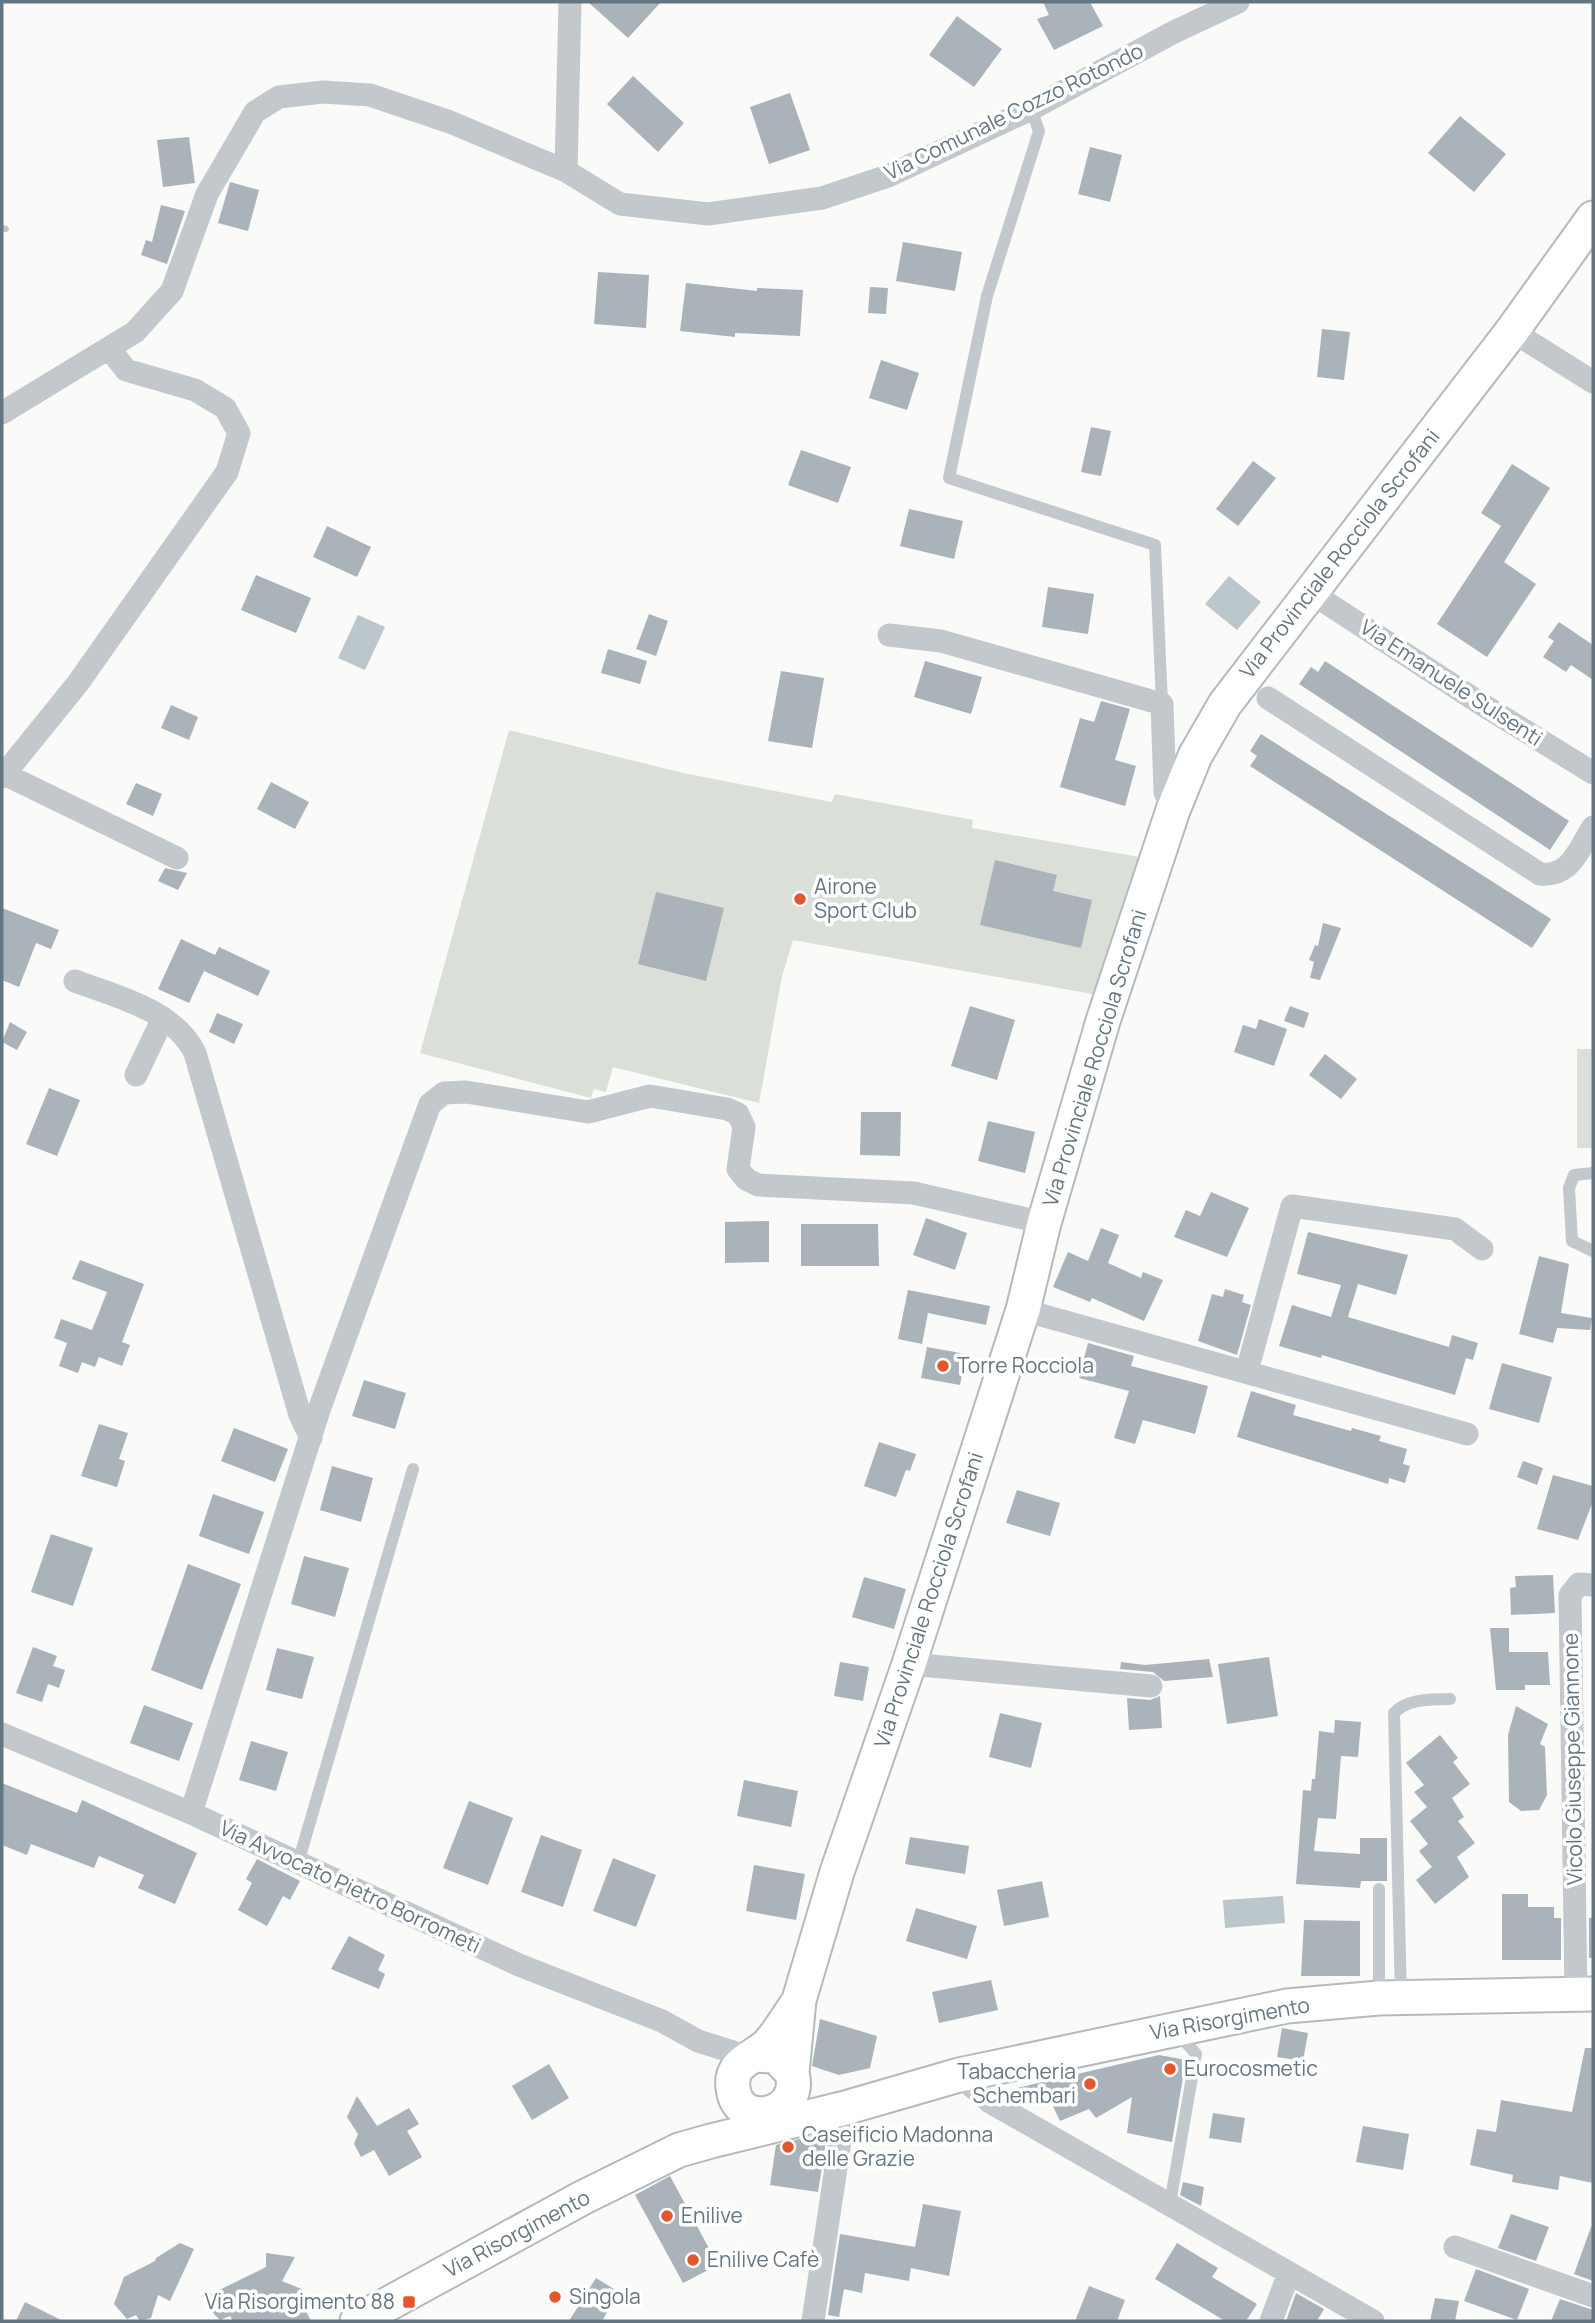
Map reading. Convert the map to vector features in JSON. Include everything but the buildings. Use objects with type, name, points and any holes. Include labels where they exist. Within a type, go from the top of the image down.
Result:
[{"type":"street","points":[[566,171],[570,2]]},
{"type":"street","name":"Via Comunale Cozzo Rotondo","points":[[2,412],[135,332],[172,291],[207,194],[255,112],[279,97],[323,92],[370,95],[450,122],[566,171],[620,204],[709,214],[822,198],[888,176],[1031,109],[1188,13],[1238,2]]},
{"type":"street","name":"Via Provinciale Rocciola Scrofani","points":[[799,2000],[837,1872],[909,1664],[1023,1310],[1103,1021],[1173,810],[1195,756],[1225,704],[1512,331],[1593,218]]},
{"type":"street","points":[[1512,331],[1593,382]]},
{"type":"street","points":[[109,348],[126,370],[195,390],[225,408],[239,433],[227,472],[78,683],[3,776],[177,858]]},
{"type":"street","name":"Via Emanuele Sulsenti","points":[[1310,592],[1593,773]]},
{"type":"street","points":[[889,635],[941,641],[1162,704],[1165,792],[1173,810]]},
{"type":"street","points":[[1268,698],[1540,874],[1552,875],[1564,871],[1593,827]]},
{"type":"street","points":[[75,981],[163,1018],[187,1036],[195,1053],[300,1415],[310,1438]]},
{"type":"street","points":[[136,1075],[163,1018]]},
{"type":"street","points":[[191,1813],[310,1438],[430,1104],[444,1093],[466,1092],[587,1112],[650,1096],[727,1109],[738,1114],[744,1126],[738,1169],[746,1179],[758,1185],[914,1193],[1045,1223]]},
{"type":"street","points":[[1247,1371],[1292,1206],[1455,1229],[1482,1249]]},
{"type":"street","points":[[1023,1310],[1466,1434]]},
{"type":"street","name":"Vicolo Giuseppe Giannone","points":[[1585,1994],[1570,1595],[1579,1584],[1593,1584]]},
{"type":"street","points":[[909,1664],[1151,1686]]},
{"type":"street","name":"Via Avvocato Pietro Borrometi","points":[[2,1734],[191,1813],[519,1965],[662,2021],[698,2041],[742,2071]]},
{"type":"street","name":"Via Risorgimento","points":[[357,2321],[582,2198],[679,2150],[778,2117],[859,2103],[959,2075],[1287,2006],[1390,1998],[1585,1994]]},
{"type":"street","points":[[679,2150],[711,2124],[724,2108],[742,2071],[770,2043],[799,2000]]},
{"type":"street","points":[[742,2071],[742,2106],[754,2113],[778,2117],[791,2096],[799,2000]]},
{"type":"street","points":[[742,2071],[776,2056],[792,2076],[859,2103],[813,2321]]},
{"type":"street","points":[[959,2075],[990,2102],[1373,2321]]},
{"type":"street","points":[[1455,2247],[1593,2295]]},
{"type":"street","points":[[1271,2321],[1289,2273]]},
{"type":"lane","points":[[1031,109],[1039,131],[1012,224],[986,296],[949,478],[1155,545],[1162,704]]},
{"type":"lane","points":[[1593,1173],[1574,1175],[1569,1188],[1572,1241],[1593,1251]]},
{"type":"lane","points":[[298,1863],[413,1469]]},
{"type":"lane","points":[[1390,1998],[1394,1713],[1401,1705],[1450,1699]]},
{"type":"lane","points":[[1379,1889],[1390,1998]]},
{"type":"lane","points":[[1170,2204],[1196,2054],[1174,2028]]},
{"type":"shaded area","points":[[1229,576],[1261,602],[1237,630],[1205,604]]},
{"type":"shaded area","points":[[358,615],[385,627],[365,670],[338,658]]},
{"type":"shaded area","name":"Airone Sport Club","points":[[509,730],[683,773],[832,802],[835,794],[973,820],[972,828],[1151,859],[1116,959],[1104,962],[1100,976],[1105,987],[1103,996],[793,940],[782,976],[759,1103],[613,1067],[606,1092],[594,1089],[591,1098],[420,1053]]},
{"type":"shaded area","points":[[1577,1049],[1593,1049],[1593,1148],[1577,1148]]},
{"type":"shaded area","points":[[1283,1896],[1285,1923],[1225,1928],[1223,1900]]},
{"type":"waterway","points":[[2,228],[6,229]]},
{"type":"place","name":"Airone Sport Club","points":[[800,899]]},
{"type":"place","name":"Torre Rocciola","points":[[943,1366]]},
{"type":"place","name":"Eurocosmetic","points":[[1170,2069]]},
{"type":"place","name":"Tabaccheria Schembari","points":[[1090,2084]]},
{"type":"place","name":"Caseificio Madonna delle Grazie","points":[[788,2147]]},
{"type":"place","name":"Enilive","points":[[667,2216]]},
{"type":"place","name":"Enilive Cafè","points":[[693,2260]]},
{"type":"place","name":"Singola","points":[[555,2297]]},
{"type":"place","name":"Via Risorgimento 88","points":[[409,2302]]}]
